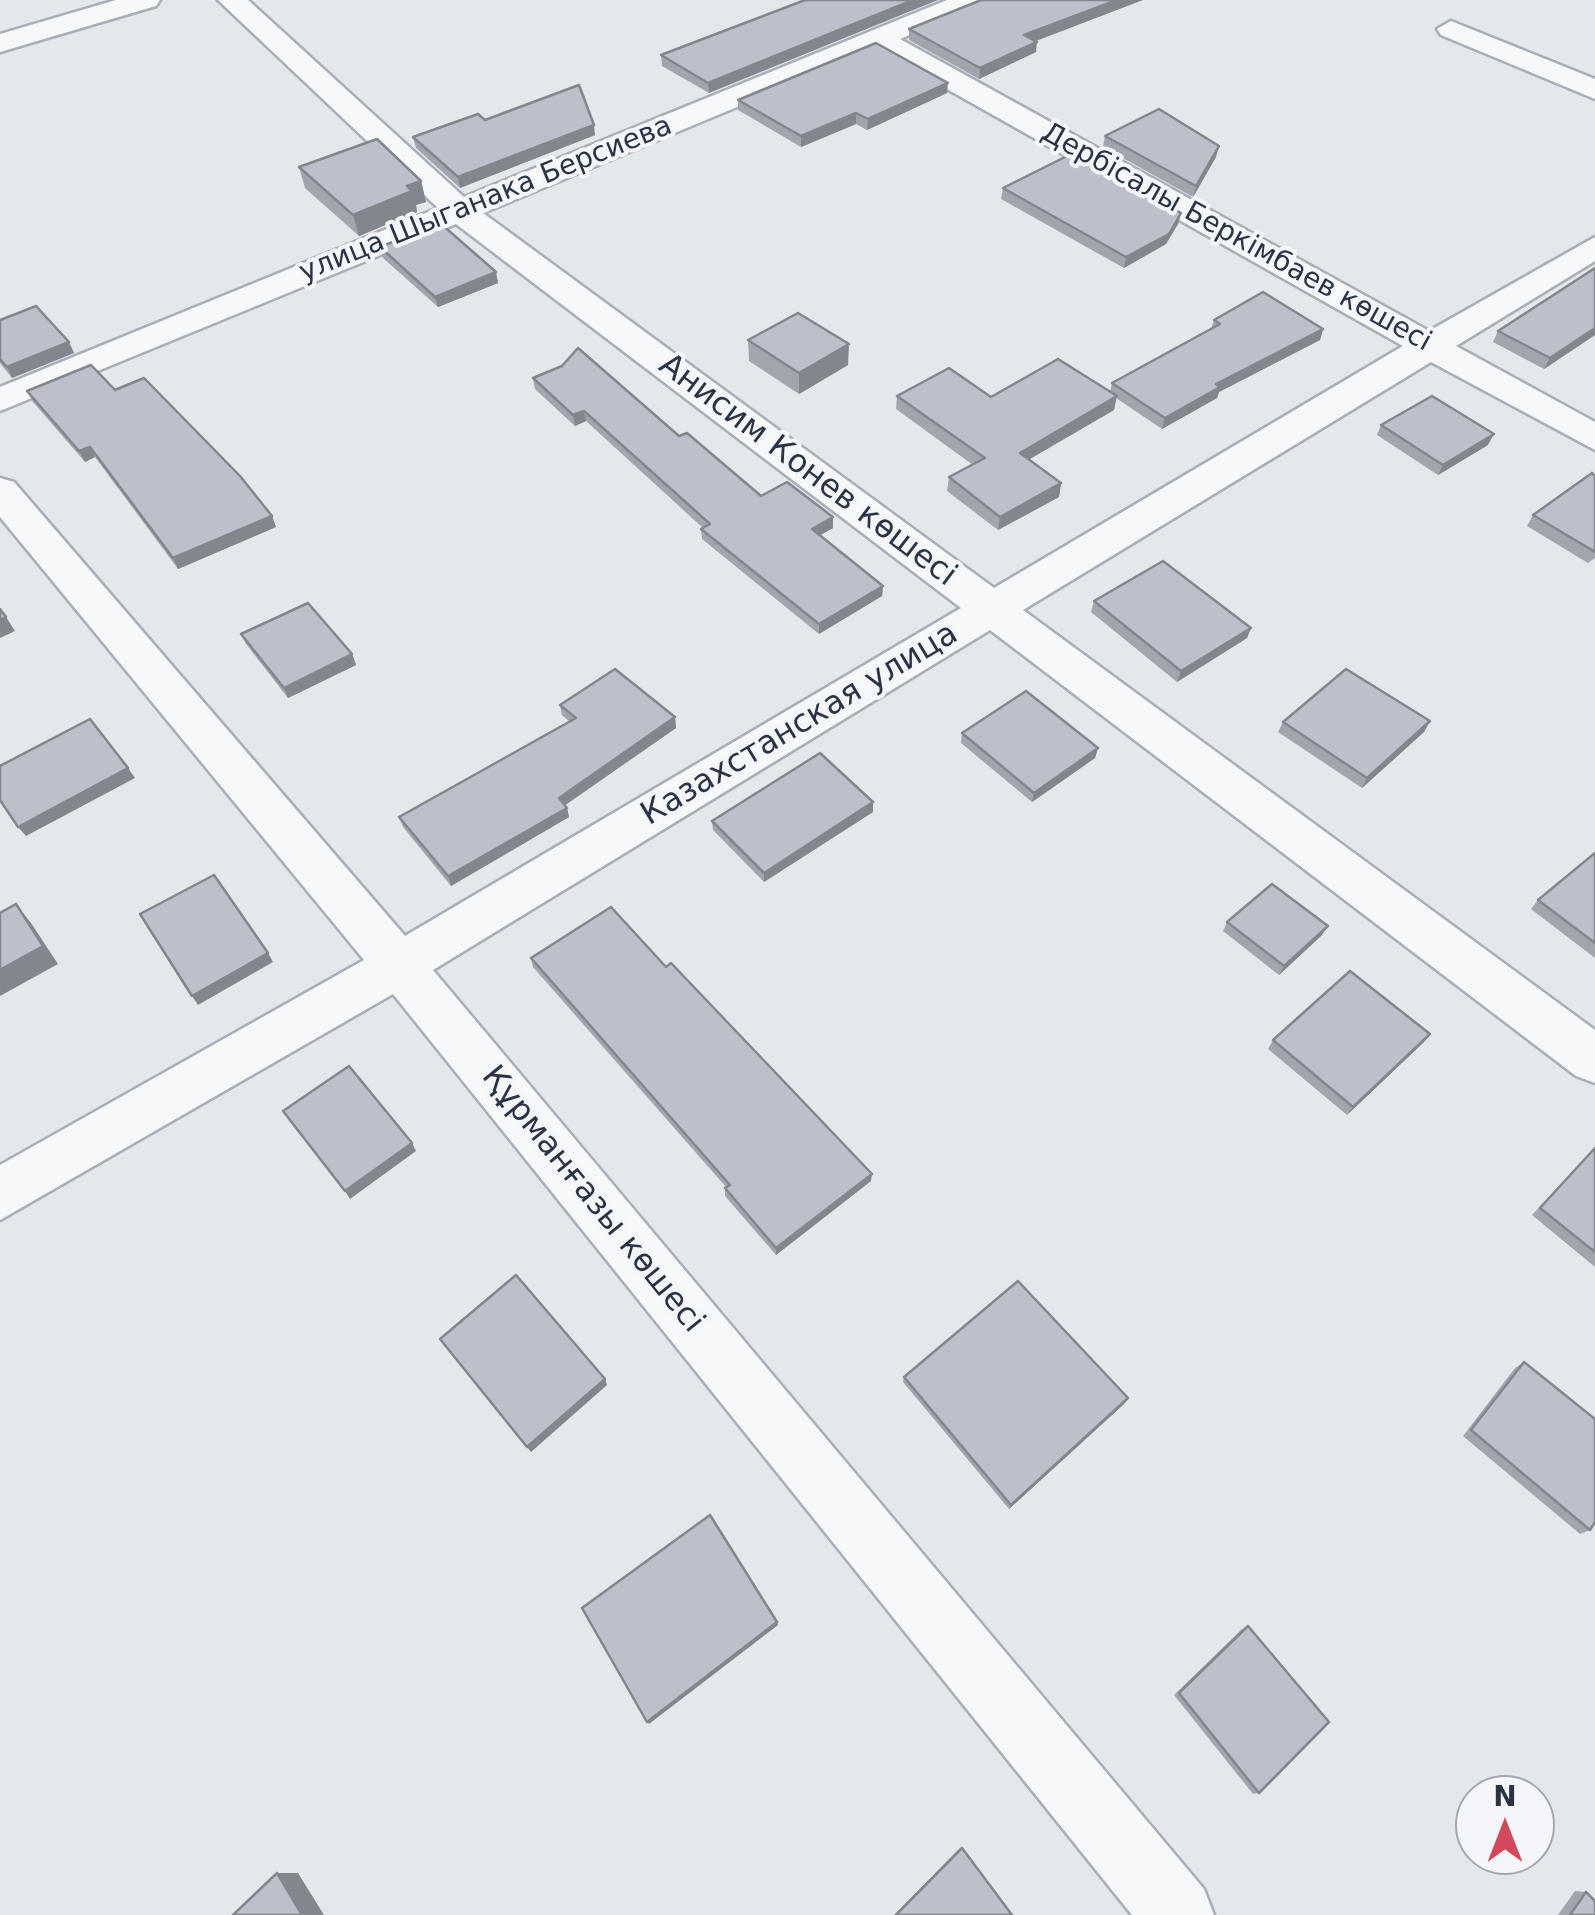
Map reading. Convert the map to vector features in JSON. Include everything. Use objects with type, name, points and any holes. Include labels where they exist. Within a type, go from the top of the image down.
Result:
[{"type":"street","points":[[0,43],[146,0]]},
{"type":"street","name":"Анисим Конев көшесі","points":[[232,0],[460,211],[1595,1060]]},
{"type":"street","name":"улица Шыганака Берсиева","points":[[0,400],[971,0]]},
{"type":"street","points":[[1451,29],[1595,90]]},
{"type":"street","name":"Дербісалы Беркімбаев көшесі","points":[[878,38],[1595,438]]},
{"type":"street","name":"Казахстанская улица","points":[[0,1194],[400,965],[1433,348],[1595,247]]},
{"type":"street","name":"Құрманғазы көшесі","points":[[0,491],[400,965],[1178,1915]]},
{"type":"building","points":[[805,0],[913,0],[708,83],[661,55]]},
{"type":"building","points":[[981,0],[1117,0],[1024,35],[1037,42],[980,68],[909,29]]},
{"type":"building","points":[[876,43],[948,83],[868,119],[856,113],[801,136],[738,100]]},
{"type":"building","points":[[579,85],[594,125],[458,177],[413,137],[478,114],[485,120]]},
{"type":"building","points":[[1159,109],[1219,146],[1196,186],[1105,136]]},
{"type":"building","points":[[377,139],[421,181],[407,186],[412,191],[353,215],[299,167]]},
{"type":"building","points":[[1073,153],[1181,213],[1169,234],[1126,257],[1003,188]]},
{"type":"building","points":[[440,223],[496,272],[435,297],[380,247]]},
{"type":"building","points":[[1595,268],[1595,328],[1550,358],[1498,331]]},
{"type":"building","points":[[1263,292],[1323,329],[1216,384],[1220,387],[1165,418],[1112,383],[1220,324],[1214,320]]},
{"type":"building","points":[[36,306],[69,342],[7,367],[0,359],[0,320]]},
{"type":"building","points":[[798,313],[849,344],[799,373],[748,340]]},
{"type":"building","points":[[578,348],[679,436],[687,433],[761,496],[787,482],[833,517],[812,529],[883,586],[819,624],[701,529],[710,524],[584,411],[573,415],[533,378],[562,366]]},
{"type":"building","points":[[1058,359],[1117,396],[1020,453],[1061,483],[1000,517],[949,477],[985,458],[897,396],[949,368],[991,397]]},
{"type":"building","points":[[91,365],[115,390],[144,378],[240,476],[272,516],[173,558],[90,447],[79,451],[27,391]]},
{"type":"building","points":[[1432,396],[1494,434],[1443,465],[1381,425]]},
{"type":"building","points":[[1592,473],[1595,476],[1595,552],[1533,515]]},
{"type":"building","points":[[1163,561],[1251,628],[1181,671],[1094,601]]},
{"type":"building","points":[[308,603],[352,654],[284,688],[241,634]]},
{"type":"building","points":[[615,669],[675,717],[559,798],[567,808],[448,876],[399,817],[576,718],[560,705]]},
{"type":"building","points":[[1346,669],[1430,721],[1367,778],[1283,722]]},
{"type":"building","points":[[1026,691],[1098,748],[1034,793],[962,733]]},
{"type":"building","points":[[90,719],[128,768],[18,827],[0,800],[0,766]]},
{"type":"building","points":[[820,753],[873,802],[764,873],[712,821]]},
{"type":"building","points":[[1595,853],[1595,943],[1538,900]]},
{"type":"building","points":[[214,875],[268,953],[192,996],[140,914]]},
{"type":"building","points":[[1272,884],[1328,926],[1284,966],[1227,922]]},
{"type":"building","points":[[16,904],[43,946],[0,970],[0,913]]},
{"type":"building","points":[[611,907],[666,967],[671,963],[872,1174],[776,1248],[725,1188],[730,1185],[531,958]]},
{"type":"building","points":[[1350,971],[1430,1034],[1353,1107],[1273,1040]]},
{"type":"building","points":[[349,1066],[412,1143],[345,1191],[283,1111]]},
{"type":"building","points":[[1595,1148],[1595,1252],[1540,1208]]},
{"type":"building","points":[[516,1275],[605,1379],[527,1447],[440,1339]]},
{"type":"building","points":[[1018,1281],[1128,1398],[1011,1505],[904,1377]]},
{"type":"building","points":[[1524,1362],[1595,1419],[1595,1522],[1590,1530],[1471,1430]]},
{"type":"building","points":[[710,1515],[777,1622],[647,1722],[582,1608]]},
{"type":"building","points":[[1248,1626],[1329,1722],[1259,1793],[1179,1693]]},
{"type":"building","points":[[962,1848],[1012,1915],[896,1915]]},
{"type":"building","points":[[277,1873],[302,1915],[233,1915]]},
{"type":"building","points":[[1586,1892],[1595,1901],[1595,1915],[1570,1915]]}]
